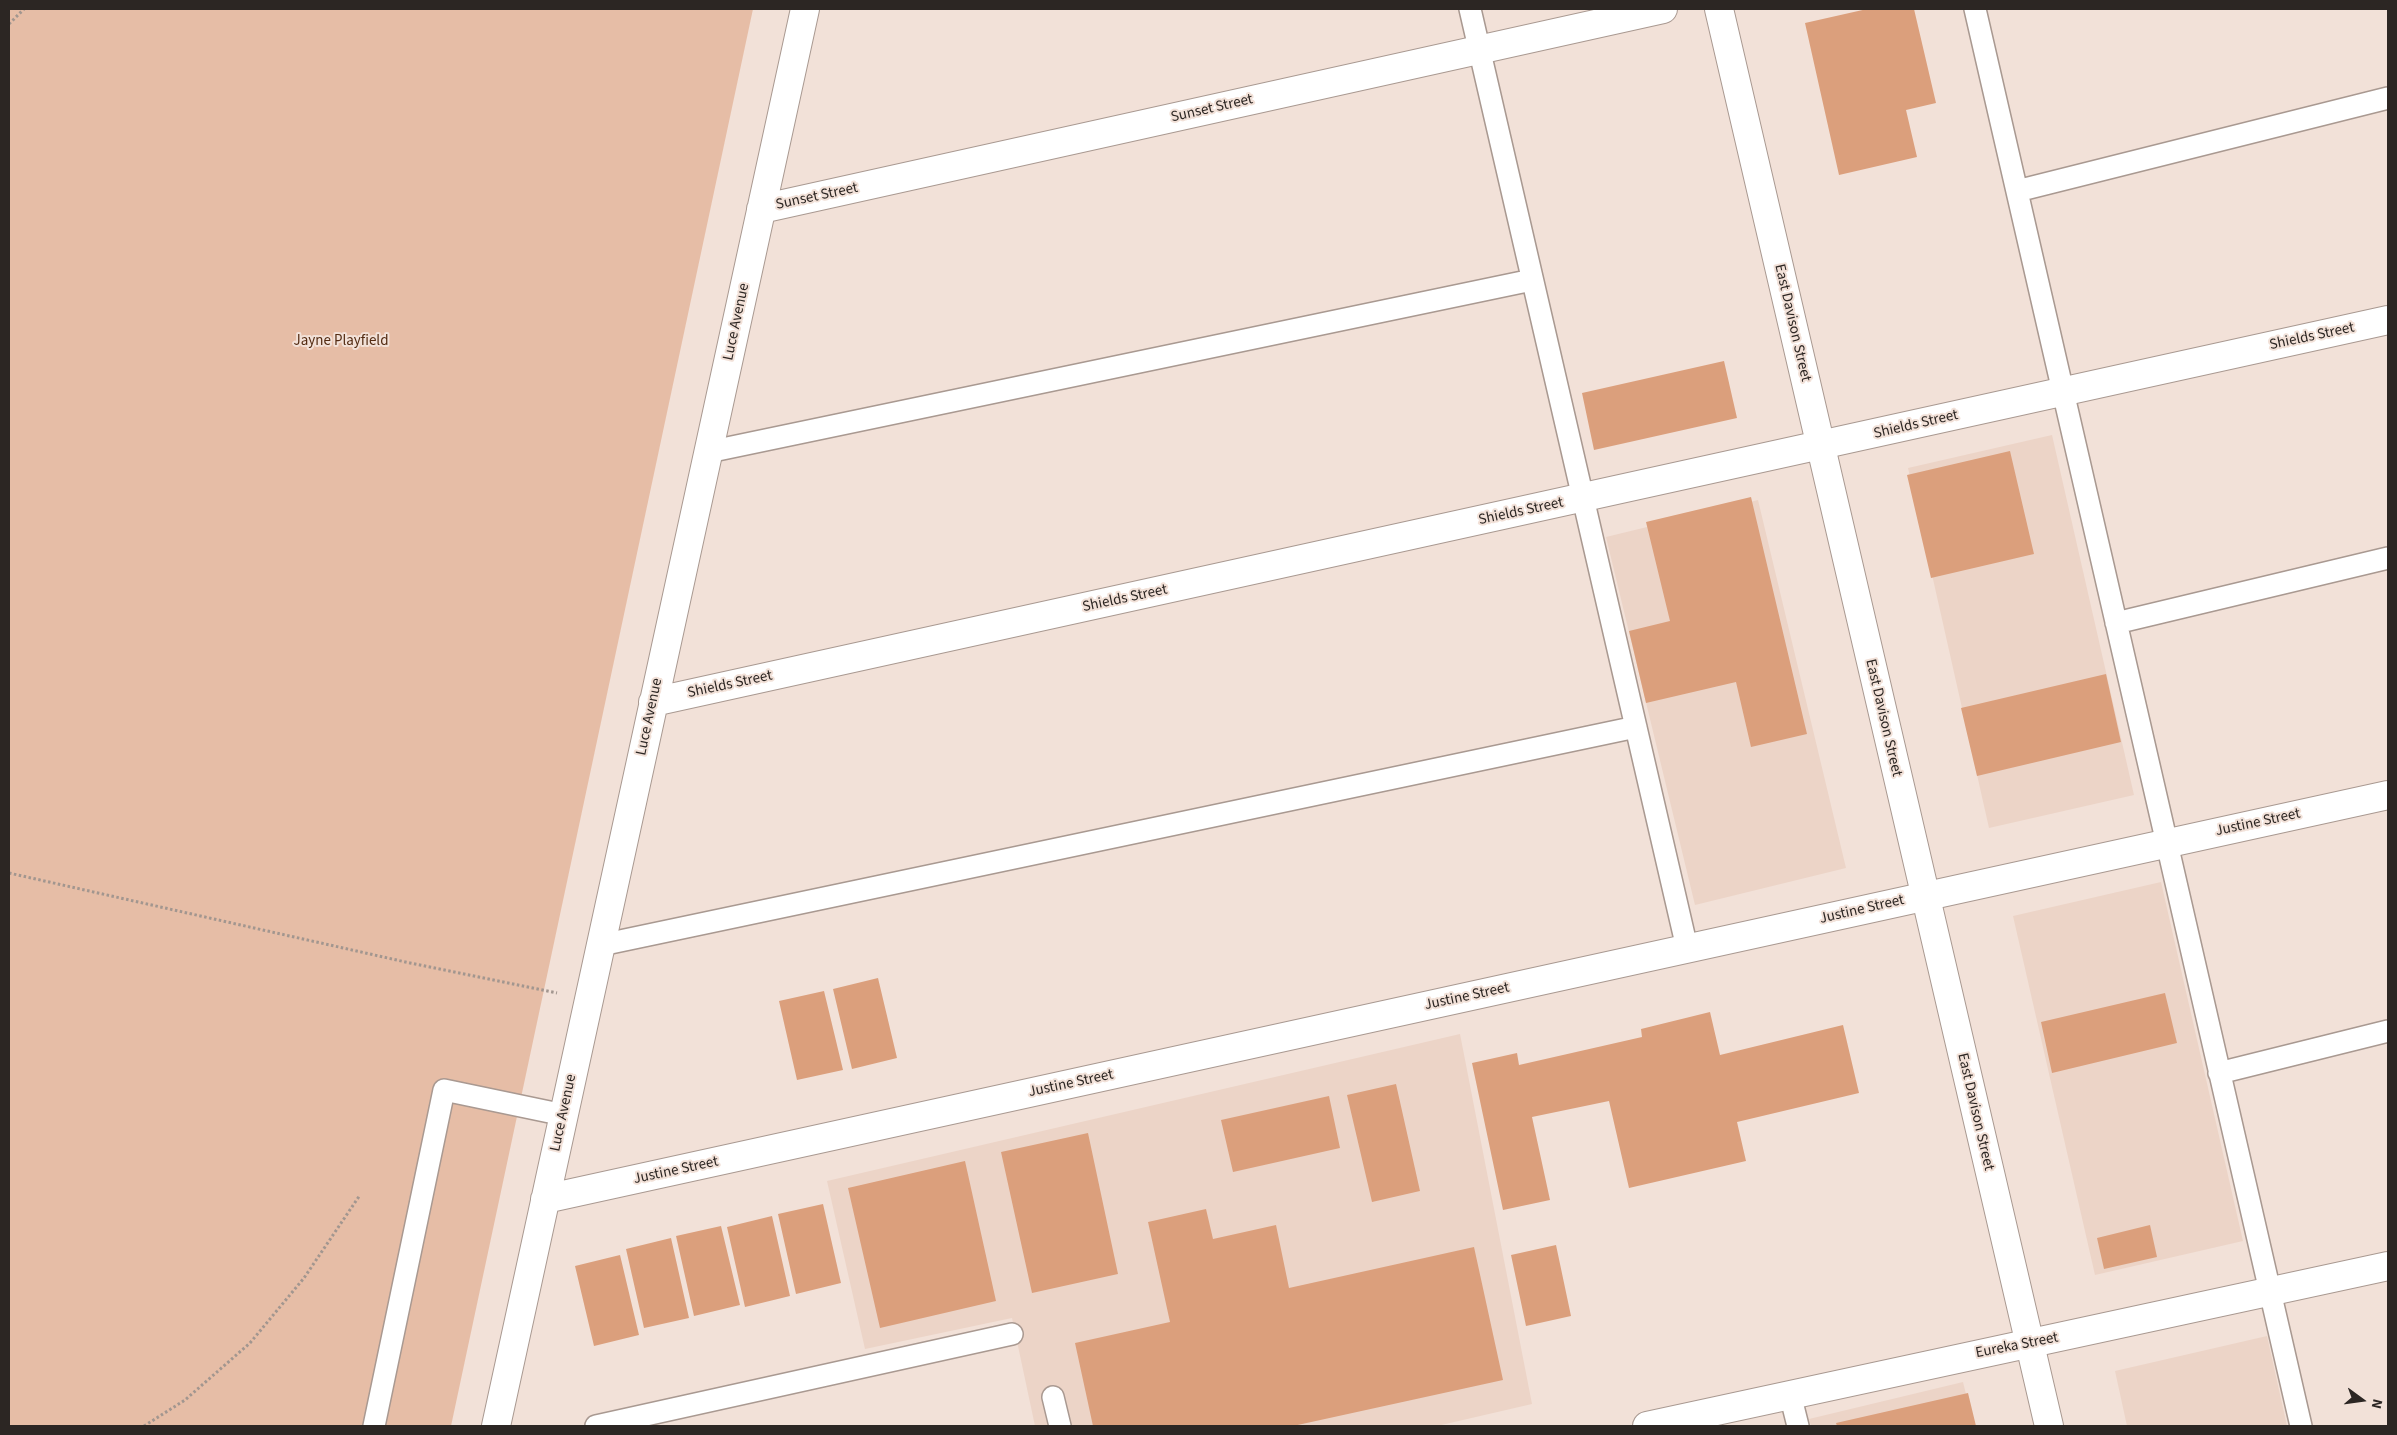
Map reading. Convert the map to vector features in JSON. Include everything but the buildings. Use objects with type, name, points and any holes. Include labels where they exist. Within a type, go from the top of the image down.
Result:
[{"type":"street","name":"Luce Avenue","points":[[496,1426],[805,9]]},
{"type":"street","name":"Sunset Street","points":[[761,209],[1664,9]]},
{"type":"street","name":"East Davison Street","points":[[1719,9],[1924,896],[2049,1426]]},
{"type":"street","name":"Shields Street","points":[[653,702],[2388,320]]},
{"type":"street","name":"Justine Street","points":[[545,1200],[2388,795]]},
{"type":"street","name":"Eureka Street","points":[[1646,1426],[2388,1266]]},
{"type":"lane","points":[[1470,9],[1687,948]]},
{"type":"lane","points":[[1975,9],[2268,1292],[2301,1426]]},
{"type":"lane","points":[[2017,191],[2388,98]]},
{"type":"lane","points":[[708,452],[1532,280]]},
{"type":"lane","points":[[2116,623],[2388,558]]},
{"type":"lane","points":[[602,945],[1636,727]]},
{"type":"lane","points":[[2219,1073],[2388,1031]]},
{"type":"lane","points":[[374,1426],[444,1090],[564,1115]]},
{"type":"lane","points":[[596,1426],[1012,1334]]},
{"type":"lane","points":[[1790,1394],[1798,1426]]},
{"type":"lane","points":[[1053,1397],[1060,1426]]},
{"type":"path","points":[[9,24],[24,9]]},
{"type":"path","points":[[9,873],[410,963],[590,1000]]},
{"type":"path","points":[[144,1426],[185,1400],[250,1343],[304,1278],[360,1195]]},
{"type":"shaded area","points":[[2052,435],[2134,795],[1989,828],[1908,468]]},
{"type":"shaded area","points":[[1758,500],[1846,868],[1695,905],[1606,537]]},
{"type":"shaded area","points":[[2161,882],[2243,1241],[2095,1275],[2013,916]]},
{"type":"shaded area","points":[[1460,1034],[1532,1404],[1437,1426],[1035,1426],[1012,1318],[865,1349],[827,1181]]},
{"type":"shaded area","points":[[2267,1336],[2287,1426],[2127,1426],[2115,1371]]},
{"type":"shaded area","points":[[1963,1382],[1974,1426],[1811,1426],[1809,1419]]},
{"type":"green space","name":"Jayne Playfield","points":[[9,9],[753,9],[451,1426],[9,1426]]}]
